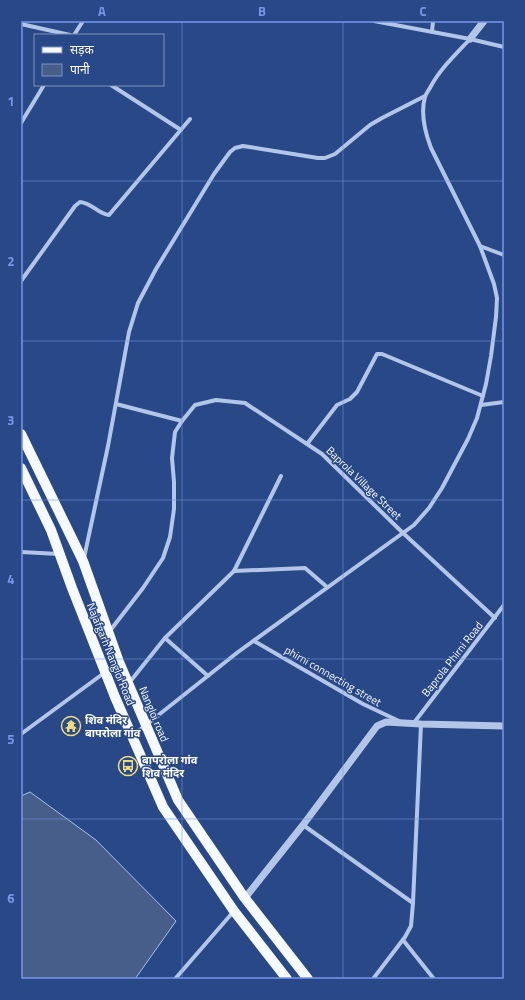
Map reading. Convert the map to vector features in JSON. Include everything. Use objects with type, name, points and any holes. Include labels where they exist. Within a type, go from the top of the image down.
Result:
[{"type":"main road","name":"Nangloi road","points":[[21,434],[83,561],[119,662],[178,800],[245,898],[308,979]]},
{"type":"main road","name":"Najafgarh Nangloi Road","points":[[21,468],[52,530],[115,697],[163,807],[234,911],[287,979]]},
{"type":"street","points":[[75,34],[82,21]]},
{"type":"street","points":[[374,21],[504,47]]},
{"type":"street","points":[[432,32],[433,21]]},
{"type":"street","points":[[132,736],[254,641],[403,533],[421,517],[432,503],[468,439],[483,396],[492,348],[497,298],[494,284],[480,246],[431,148],[426,135],[423,116],[425,96],[435,79],[484,21]]},
{"type":"street","points":[[21,24],[66,34]]},
{"type":"street","points":[[21,123],[43,86]]},
{"type":"street","points":[[113,86],[181,130]]},
{"type":"street","points":[[83,561],[108,446],[129,332],[144,290],[214,174],[230,152],[235,148],[243,146],[325,158],[335,154],[370,125],[425,96]]},
{"type":"street","points":[[21,281],[75,206],[80,202],[86,203],[104,214],[109,215],[190,119]]},
{"type":"street","points":[[480,246],[504,255]]},
{"type":"street","points":[[307,444],[337,405],[350,399],[356,392],[378,354],[382,354],[483,396]]},
{"type":"street","name":"Baprola Village Street","points":[[109,632],[144,588],[163,558],[170,537],[174,509],[172,458],[175,432],[195,405],[216,400],[245,403],[322,454],[403,533],[495,618]]},
{"type":"street","points":[[481,405],[504,402]]},
{"type":"street","points":[[116,404],[182,421]]},
{"type":"street","points":[[128,683],[165,638],[234,571],[281,476]]},
{"type":"street","points":[[21,552],[60,554]]},
{"type":"street","points":[[234,571],[305,568],[327,587]]},
{"type":"street","name":"Baprola Phirni Road","points":[[409,723],[504,605]]},
{"type":"street","points":[[165,638],[208,676]]},
{"type":"street","name":"phirni connecting street","points":[[254,641],[363,704],[409,723]]},
{"type":"street","points":[[21,734],[119,662]]},
{"type":"street","points":[[245,898],[303,825],[377,726],[386,722],[504,726]]},
{"type":"street","points":[[373,979],[411,926],[421,724]]},
{"type":"street","points":[[303,825],[413,904]]},
{"type":"street","points":[[175,979],[234,911]]},
{"type":"street","points":[[402,940],[434,979]]},
{"type":"water","points":[[30,792],[96,840],[176,921],[135,979],[21,979],[21,796]]},
{"type":"place","name":"शिव मंदिर बापरोला गांव","points":[[71,726]]},
{"type":"place","name":"बापरोला गांव शिव मंदिर","points":[[128,766]]}]
